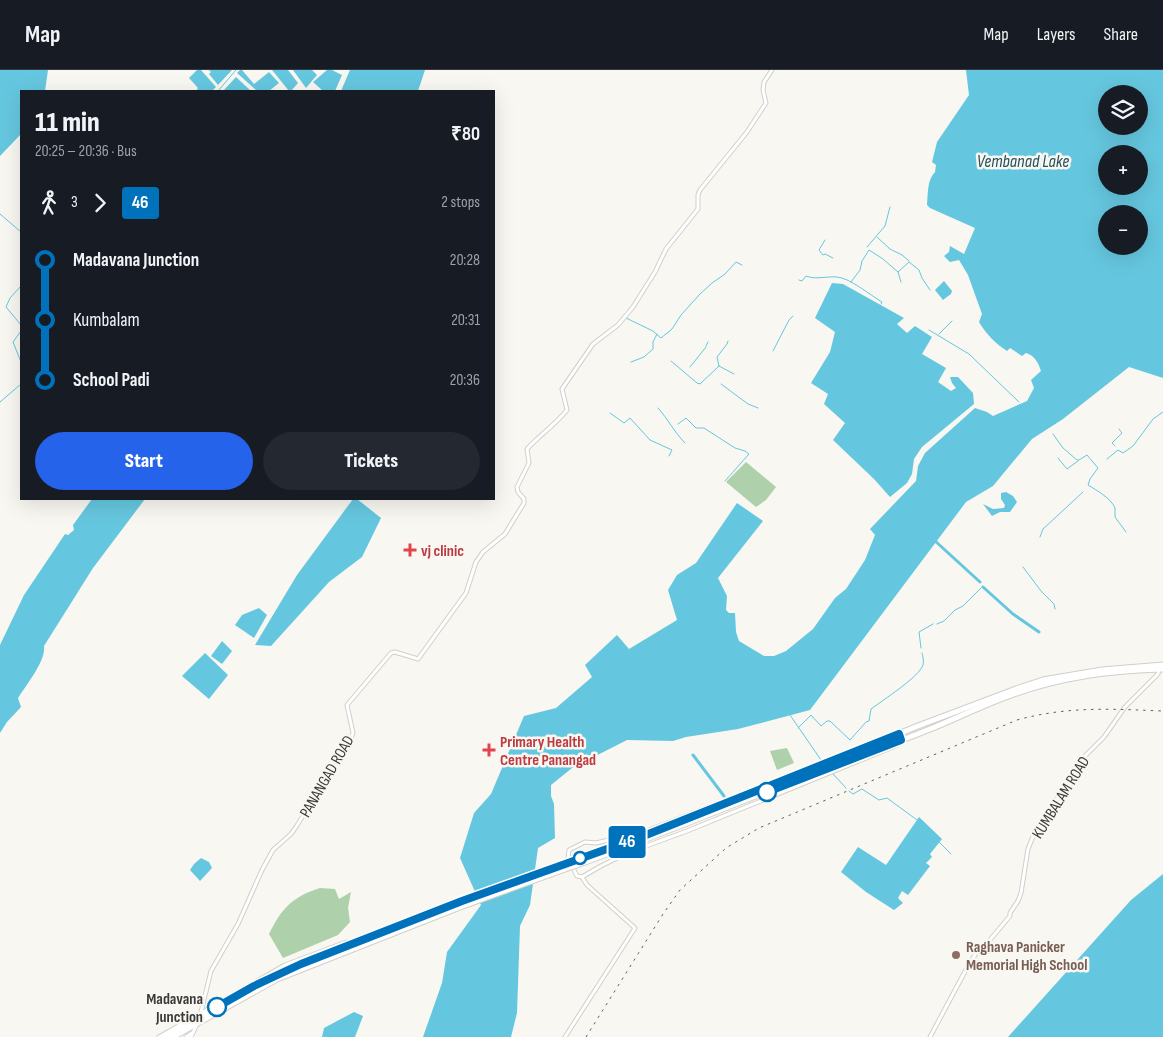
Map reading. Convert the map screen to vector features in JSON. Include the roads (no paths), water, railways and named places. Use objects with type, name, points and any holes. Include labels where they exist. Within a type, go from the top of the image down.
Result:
[{"type":"highway","points":[[572,864],[700,822],[900,737],[1043,680],[1090,670],[1117,668],[1161,669]]},
{"type":"highway","points":[[165,1037],[201,1015],[275,976],[462,901],[564,867],[1007,697],[1040,686],[1112,672],[1161,669]]},
{"type":"highway","points":[[173,1037],[277,979],[549,872]]},
{"type":"highway","points":[[197,1023],[201,1015]]},
{"type":"main road","name":"PANANGAD ROAD","points":[[201,1015],[211,971],[238,924],[262,870],[274,850],[296,827],[351,738],[353,733],[347,705],[390,653],[395,652],[418,658],[466,593],[476,562],[483,552],[505,534],[524,503],[524,499],[518,492],[517,487],[529,463],[528,450],[541,434],[559,420],[567,410],[562,389],[593,344],[618,325],[629,312],[655,272],[666,249],[698,209],[698,194],[700,190],[747,132],[766,104],[763,90],[764,82],[772,70]]},
{"type":"main road","name":"KUMBALAM ROAD","points":[[930,1037],[968,966],[1010,916],[1018,902],[1028,849],[1036,829],[1046,813],[1056,801],[1077,764],[1104,737],[1125,707],[1161,669]]},
{"type":"main road","points":[[565,1037],[635,928],[587,885],[582,877],[577,876],[569,850],[584,842],[596,843],[646,831],[815,766],[892,734],[900,737]]},
{"type":"main road","points":[[582,877],[627,853],[700,822]]},
{"type":"main road","points":[[159,1037],[201,1015],[285,965],[346,942]]},
{"type":"main road","points":[[186,1037],[192,1035],[197,1023]]},
{"type":"water","points":[[0,70],[48,70],[45,90],[20,90],[20,135],[0,156]]},
{"type":"water","points":[[197,70],[201,70],[216,87],[213,90],[197,90],[198,88],[189,78]]},
{"type":"water","points":[[209,70],[232,70],[218,85],[209,74],[211,72]]},
{"type":"water","points":[[242,70],[254,84],[269,72],[279,83],[270,90],[256,90],[237,73]]},
{"type":"water","points":[[272,70],[288,70],[298,83],[292,90],[288,90]]},
{"type":"water","points":[[293,70],[312,70],[317,75],[306,88]]},
{"type":"water","points":[[327,70],[332,70],[342,75],[335,90],[322,90],[313,82]]},
{"type":"water","points":[[350,70],[425,70],[418,90],[341,90]]},
{"type":"water","name":"Vembanad Lake","points":[[966,70],[1163,70],[1163,378],[1129,367],[1063,419],[1032,439],[993,486],[966,502],[810,710],[738,729],[686,737],[673,741],[627,740],[572,768],[551,785],[551,796],[554,804],[555,838],[538,848],[530,905],[520,926],[517,1013],[511,1037],[423,1037],[442,983],[447,952],[481,905],[460,858],[474,813],[491,794],[524,716],[556,708],[592,677],[585,665],[617,635],[629,649],[677,620],[668,590],[677,575],[696,563],[737,503],[763,521],[718,578],[727,596],[726,610],[729,613],[735,613],[736,632],[739,641],[764,656],[774,656],[786,651],[813,629],[835,598],[846,589],[865,560],[875,535],[870,529],[916,481],[918,466],[925,453],[975,408],[993,416],[1027,401],[1034,388],[1031,380],[1041,371],[1037,362],[1026,353],[1022,356],[1010,348],[1007,351],[988,335],[979,322],[982,314],[968,275],[959,260],[950,262],[944,256],[949,252],[950,246],[964,254],[975,228],[927,205],[929,183],[935,172],[936,165],[932,162],[937,142],[969,95]]},
{"type":"water","points":[[236,77],[250,90],[224,90]]},
{"type":"water","points":[[944,281],[952,291],[943,300],[935,290]]},
{"type":"water","points":[[832,283],[843,284],[904,318],[897,324],[907,333],[915,326],[932,337],[922,354],[946,368],[938,382],[951,391],[956,388],[950,377],[958,377],[973,393],[974,404],[922,447],[914,459],[912,474],[907,483],[890,497],[833,440],[845,423],[824,404],[828,394],[811,383],[830,352],[835,332],[815,318]]},
{"type":"water","points":[[1006,492],[1013,496],[1017,502],[1010,512],[1000,512],[992,516],[983,504],[993,509],[1004,508],[1005,505],[1001,499],[1001,493]]},
{"type":"water","points":[[91,500],[144,500],[93,568],[44,646],[39,666],[18,698],[21,707],[0,733],[0,645],[24,595],[65,534],[68,535],[74,530],[73,525]]},
{"type":"water","points":[[352,500],[358,500],[381,518],[362,557],[329,582],[271,646],[255,645],[297,575]]},
{"type":"water","points":[[259,608],[267,615],[254,638],[235,625],[242,615]]},
{"type":"water","points":[[222,641],[232,651],[222,664],[211,656]]},
{"type":"water","points":[[205,653],[228,675],[209,699],[182,676]]},
{"type":"water","points":[[919,817],[942,839],[930,854],[932,857],[926,863],[930,866],[908,895],[902,891],[898,898],[903,903],[894,910],[866,892],[841,872],[858,847],[886,865]]},
{"type":"water","points":[[201,858],[209,862],[212,868],[200,881],[190,870]]},
{"type":"water","points":[[1163,874],[1163,1037],[1008,1037],[1131,900]]},
{"type":"water","points":[[354,1012],[363,1016],[355,1037],[322,1037],[324,1028]]},
{"type":"waterway","points":[[219,90],[236,70]]},
{"type":"waterway","points":[[867,247],[885,226],[890,207]]},
{"type":"waterway","points":[[0,214],[20,231]]},
{"type":"waterway","points":[[877,237],[890,249],[909,261]]},
{"type":"waterway","points":[[825,240],[819,250],[823,255],[825,254],[833,258]]},
{"type":"waterway","points":[[851,282],[860,270],[862,261],[869,250],[898,272]]},
{"type":"waterway","points":[[626,318],[653,331],[661,338],[672,329],[681,315],[712,283],[725,274],[736,262],[742,265]]},
{"type":"waterway","points":[[901,282],[898,272],[909,262],[919,270],[930,290]]},
{"type":"waterway","points":[[799,280],[802,281],[806,276],[813,278],[842,278],[882,302],[881,304]]},
{"type":"waterway","points":[[20,287],[10,298],[6,307],[20,324]]},
{"type":"waterway","points":[[773,351],[793,316]]},
{"type":"waterway","points":[[939,334],[952,321]]},
{"type":"waterway","points":[[929,330],[969,354],[1019,402]]},
{"type":"waterway","points":[[20,332],[13,342],[20,360]]},
{"type":"waterway","points":[[631,362],[644,357],[653,349],[653,342],[657,334]]},
{"type":"waterway","points":[[671,361],[700,384],[719,366],[717,357],[728,341]]},
{"type":"waterway","points":[[706,346],[708,342]]},
{"type":"waterway","points":[[690,367],[706,347]]},
{"type":"waterway","points":[[719,366],[734,374]]},
{"type":"waterway","points":[[721,384],[748,404],[758,408]]},
{"type":"waterway","points":[[0,402],[20,385]]},
{"type":"waterway","points":[[658,408],[685,443]]},
{"type":"waterway","points":[[1107,459],[1118,450],[1123,453],[1133,446],[1153,419],[1163,412]]},
{"type":"waterway","points":[[610,413],[624,423],[630,418],[650,440],[672,450],[669,456]]},
{"type":"waterway","points":[[678,424],[686,418],[696,428],[704,428],[735,448],[749,454],[725,481]]},
{"type":"waterway","points":[[1115,446],[1112,443],[1122,433],[1119,429]]},
{"type":"waterway","points":[[1053,434],[1063,448],[1077,460],[1087,455],[1098,468],[1088,485],[1113,504],[1115,517],[1126,532]]},
{"type":"waterway","points":[[1058,458],[1067,469],[1078,461]]},
{"type":"waterway","points":[[1040,537],[1043,529],[1083,492]]},
{"type":"waterway","points":[[934,540],[980,582]]},
{"type":"waterway","points":[[1023,567],[1041,591],[1054,604],[1055,609]]},
{"type":"waterway","points":[[983,587],[1013,614],[1039,632]]},
{"type":"waterway","points":[[937,624],[944,621],[955,610],[963,606],[981,588]]},
{"type":"waterway","points":[[921,648],[919,632],[933,624]]},
{"type":"waterway","points":[[798,728],[811,715],[821,726],[830,721],[850,740],[869,721],[871,709],[908,682],[920,670],[923,665],[922,653]]},
{"type":"waterway","points":[[790,715],[821,760]]},
{"type":"waterway","points":[[693,755],[724,796]]},
{"type":"waterway","points":[[833,774],[846,788]]},
{"type":"waterway","points":[[849,791],[853,794],[862,789],[879,800],[887,798],[917,820]]},
{"type":"waterway","points":[[939,842],[951,854]]},
{"type":"waterway","points":[[180,1022],[188,1017]]},
{"type":"railway","points":[[586,1037],[680,890],[726,848],[759,828],[1017,720],[1072,710],[1163,711]]},
{"type":"place","name":"vj clinic","points":[[410,550]]},
{"type":"place","name":"Primary Health Centre Panangad","points":[[489,750]]},
{"type":"place","name":"Raghava Panicker Memorial High School","points":[[956,955]]},
{"type":"place","name":"Madavana Junction","points":[[217,1007]]}]
